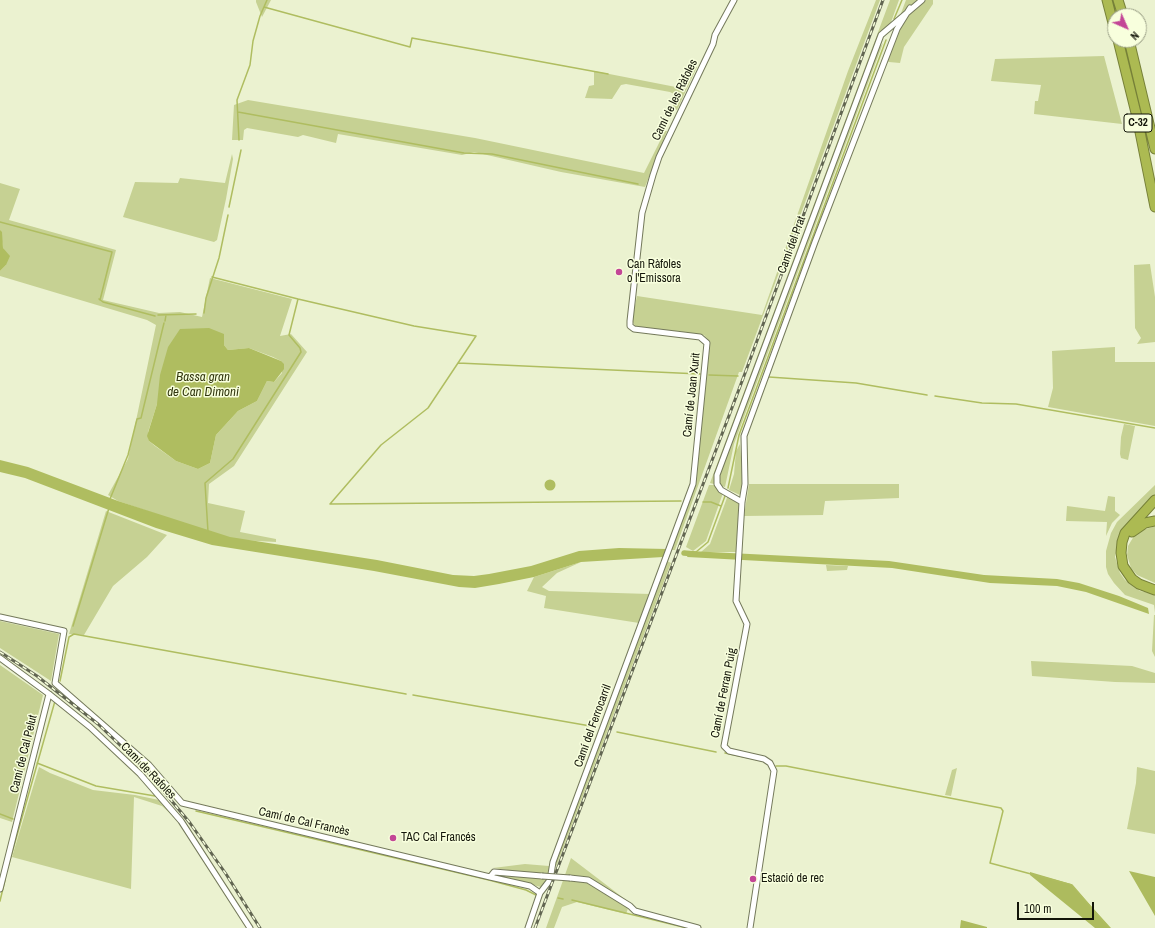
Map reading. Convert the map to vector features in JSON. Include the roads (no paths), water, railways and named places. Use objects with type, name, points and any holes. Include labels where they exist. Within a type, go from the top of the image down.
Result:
[{"type":"highway","name":"C-32","points":[[1120,48],[1137,117],[1155,207]]},
{"type":"highway","name":"C-32","points":[[1131,48],[1155,149]]},
{"type":"highway","points":[[1155,500],[1125,534],[1122,542],[1121,553],[1124,566],[1132,579],[1142,586],[1155,590]]},
{"type":"highway","points":[[1121,553],[1128,536],[1133,530],[1145,523],[1155,521]]},
{"type":"street","name":"Camí de les Ràfoles","points":[[642,213],[659,157],[713,44],[715,35],[734,0]]},
{"type":"street","name":"Camí del Prat","points":[[742,502],[721,490],[717,484],[717,475],[881,35],[910,8],[922,0]]},
{"type":"street","name":"Camí de Ferran Puig","points":[[750,928],[774,771],[770,764],[764,759],[729,751],[724,746],[747,624],[736,601],[742,502],[745,484],[744,436],[815,242],[895,36],[910,8]]},
{"type":"street","name":"Camí de Joan Xurit","points":[[642,213],[630,326],[634,329],[700,337],[708,343],[693,484],[663,565]]},
{"type":"street","name":"Camí del Ferrocarril","points":[[528,928],[540,893],[550,880],[553,862],[663,565]]},
{"type":"street","name":"Camí de Cal Francès","points":[[0,617],[64,632],[55,682],[149,765],[182,804],[490,877],[494,872],[588,880],[630,906],[635,911],[698,928]]},
{"type":"street","name":"Camí de Rafoles","points":[[0,658],[49,694],[90,728],[140,774],[181,821],[250,928]]},
{"type":"street","name":"Camí de Cal Pelut","points":[[0,889],[49,694]]},
{"type":"street","points":[[490,877],[530,886],[540,893]]},
{"type":"water","points":[[0,230],[2,232],[3,248],[10,256],[6,265],[0,271]]},
{"type":"water","name":"Bassa gran de Can Dimoni","points":[[209,328],[224,334],[224,345],[228,350],[249,348],[281,361],[284,364],[284,369],[274,382],[267,381],[257,401],[238,411],[216,435],[210,463],[198,469],[176,461],[149,441],[147,436],[157,404],[160,375],[168,347],[180,329]]},
{"type":"water","points":[[0,460],[28,467],[118,501],[230,537],[377,560],[453,575],[474,576],[531,566],[579,551],[619,548],[667,549],[663,557],[581,562],[534,577],[475,588],[459,587],[374,571],[212,545],[156,528],[25,478],[0,472]]},
{"type":"water","points":[[548,480],[552,480],[554,481],[554,489],[548,490],[545,487],[545,483]]},
{"type":"water","points":[[690,551],[889,561],[984,575],[1057,579],[1079,583],[1119,596],[1148,608],[1149,614],[1086,592],[1057,586],[990,583],[892,568],[687,557]]},
{"type":"waterway","points":[[239,140],[237,100],[250,65],[253,41],[260,16],[267,0]]},
{"type":"waterway","points":[[894,19],[902,0]]},
{"type":"waterway","points":[[264,7],[410,47],[412,38],[608,74]]},
{"type":"waterway","points":[[728,488],[739,435],[886,40]]},
{"type":"waterway","points":[[238,112],[464,153],[492,154],[638,184]]},
{"type":"waterway","points":[[229,207],[241,150]]},
{"type":"waterway","points":[[204,313],[206,298],[219,258],[228,215]]},
{"type":"waterway","points":[[0,222],[112,252],[100,300]]},
{"type":"waterway","points":[[212,277],[298,299]]},
{"type":"waterway","points":[[99,299],[103,302],[155,316]]},
{"type":"waterway","points":[[208,532],[205,483],[233,459],[301,352],[300,348],[289,335],[298,299],[414,326],[476,336],[428,408],[381,445],[330,504],[681,501]]},
{"type":"waterway","points":[[158,315],[196,314]]},
{"type":"waterway","points":[[165,321],[166,315]]},
{"type":"waterway","points":[[110,499],[128,455],[137,419],[141,418],[164,323]]},
{"type":"waterway","points":[[458,363],[700,374]]},
{"type":"waterway","points":[[709,375],[738,376]]},
{"type":"waterway","points":[[769,377],[856,383],[927,395]]},
{"type":"waterway","points":[[935,396],[982,403],[1016,404],[1155,428]]},
{"type":"waterway","points":[[696,552],[708,542],[725,496]]},
{"type":"waterway","points":[[703,502],[711,502],[721,506]]},
{"type":"waterway","points":[[73,626],[109,508]]},
{"type":"waterway","points":[[684,553],[695,554]]},
{"type":"waterway","points":[[60,681],[69,637],[74,634],[406,694]]},
{"type":"waterway","points":[[413,695],[596,727]]},
{"type":"waterway","points":[[8,867],[55,701]]},
{"type":"waterway","points":[[617,732],[716,752]]},
{"type":"waterway","points":[[725,753],[763,761]]},
{"type":"waterway","points":[[37,763],[96,786],[155,796]]},
{"type":"waterway","points":[[776,766],[786,766],[1001,808],[1003,811],[990,863],[1072,885],[1109,928]]},
{"type":"waterway","points":[[196,811],[489,880],[526,890],[536,895]]},
{"type":"waterway","points":[[0,814],[13,819]]},
{"type":"waterway","points":[[0,901],[5,880]]},
{"type":"waterway","points":[[558,898],[563,899]]},
{"type":"waterway","points":[[572,900],[687,928]]},
{"type":"railway","points":[[535,928],[744,376],[883,0]]},
{"type":"railway","points":[[0,652],[37,676],[98,724],[146,770],[190,823],[226,874],[260,928]]},
{"type":"place","name":"Can Ràfoles o l'Emissora","points":[[619,272]]},
{"type":"place","name":"TAC Cal Francés","points":[[393,838]]},
{"type":"place","name":"Estació de rec","points":[[753,879]]}]
